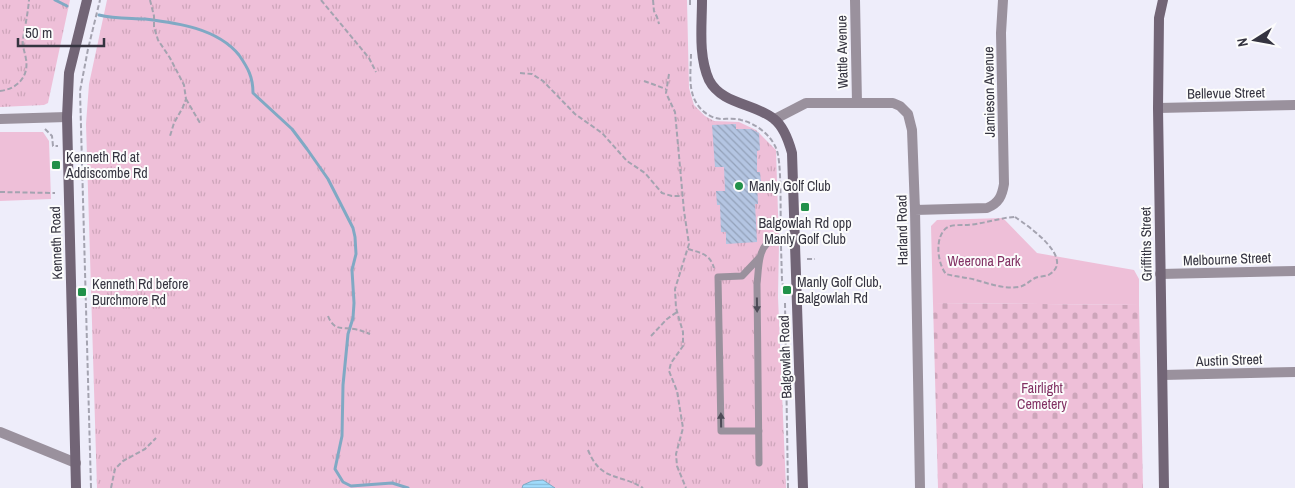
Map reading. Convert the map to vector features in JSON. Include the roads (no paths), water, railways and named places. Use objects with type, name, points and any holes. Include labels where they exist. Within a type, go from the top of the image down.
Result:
[{"type":"street","name":"Kenneth Road","points":[[76,488],[67,117],[69,73],[86,0]]},
{"type":"street","points":[[702,0],[702,50],[704,65],[713,86],[730,99],[761,111],[775,119]]},
{"type":"street","name":"Wattle Avenue","points":[[855,0],[857,103]]},
{"type":"street","name":"Jamieson Avenue","points":[[915,210],[987,208],[994,205],[1003,193],[1001,33],[1003,0]]},
{"type":"street","name":"Griffiths Street","points":[[1163,0],[1159,18],[1158,108],[1164,488]]},
{"type":"street","name":"Harland Road","points":[[775,119],[806,103],[893,104],[900,106],[908,114],[912,130],[915,210],[920,488]]},
{"type":"street","name":"Bellevue Street","points":[[1158,108],[1295,106]]},
{"type":"street","points":[[0,118],[67,117]]},
{"type":"street","name":"Balgowlah Road","points":[[775,119],[785,135],[792,153],[803,488]]},
{"type":"street","name":"Melbourne Street","points":[[1160,274],[1295,271]]},
{"type":"street","name":"Austin Street","points":[[1163,375],[1295,372]]},
{"type":"street","points":[[0,432],[76,463]]},
{"type":"lane","points":[[759,431],[721,431],[718,277],[742,276],[760,256],[765,246],[774,239],[795,238]]},
{"type":"lane","points":[[759,463],[757,284],[760,256]]},
{"type":"water","points":[[543,480],[555,488],[522,488],[523,485],[532,481]]},
{"type":"waterway","points":[[55,0],[67,6]]},
{"type":"waterway","points":[[99,15],[116,18],[145,19],[196,28],[220,39],[230,46],[239,55],[251,77],[253,93],[292,129],[328,179],[353,228],[356,254],[352,270],[353,318],[348,334],[343,385],[342,436],[335,469],[343,482],[351,486],[392,483],[408,488]]},
{"type":"place","name":"Kenneth Rd at Addiscombe Rd","points":[[56,165]]},
{"type":"place","name":"Manly Golf Club","points":[[739,186]]},
{"type":"place","name":"Balgowlah Rd opp Manly Golf Club","points":[[805,207]]},
{"type":"place","name":"Manly Golf Club, Balgowlah Rd","points":[[787,290]]},
{"type":"place","name":"Kenneth Rd before Burchmore Rd","points":[[82,292]]},
{"type":"park label","name":"Weerona Park","points":[[984,261]]},
{"type":"park label","name":"Fairlight Cemetery","points":[[1042,396]]}]
